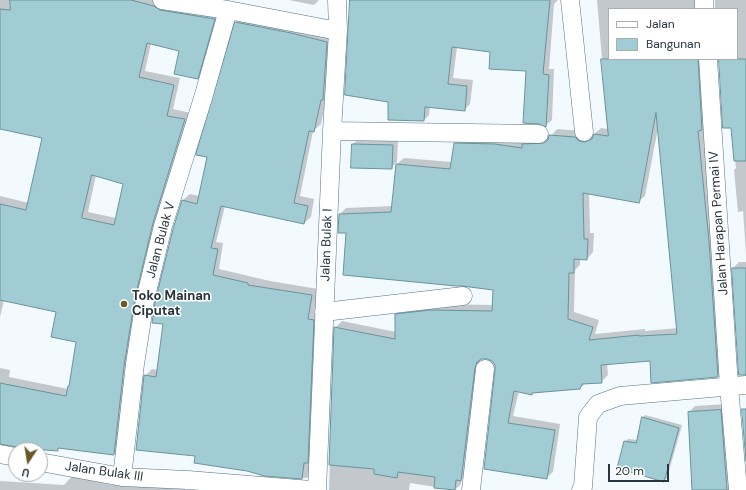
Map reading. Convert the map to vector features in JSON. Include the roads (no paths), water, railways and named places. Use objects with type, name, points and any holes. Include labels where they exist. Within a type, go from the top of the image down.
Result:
[{"type":"street","points":[[162,0],[228,10],[338,31]]},
{"type":"street","name":"Jalan Bulak I","points":[[317,490],[332,131],[338,31],[337,0]]},
{"type":"street","points":[[570,0],[584,132]]},
{"type":"street","name":"Jalan Bulak V","points":[[114,481],[146,300],[163,226],[228,10]]},
{"type":"street","name":"Jalan Harapan Permai IV","points":[[708,60],[738,386],[738,490]]},
{"type":"street","points":[[332,131],[539,134]]},
{"type":"street","points":[[324,312],[463,296]]},
{"type":"street","points":[[470,490],[485,369]]},
{"type":"street","points":[[583,489],[588,417],[598,404],[620,396],[738,386]]},
{"type":"street","name":"Jalan Bulak III","points":[[48,464],[114,481],[311,490]]},
{"type":"place","name":"Toko Mainan Ciputat","points":[[124,304]]}]
